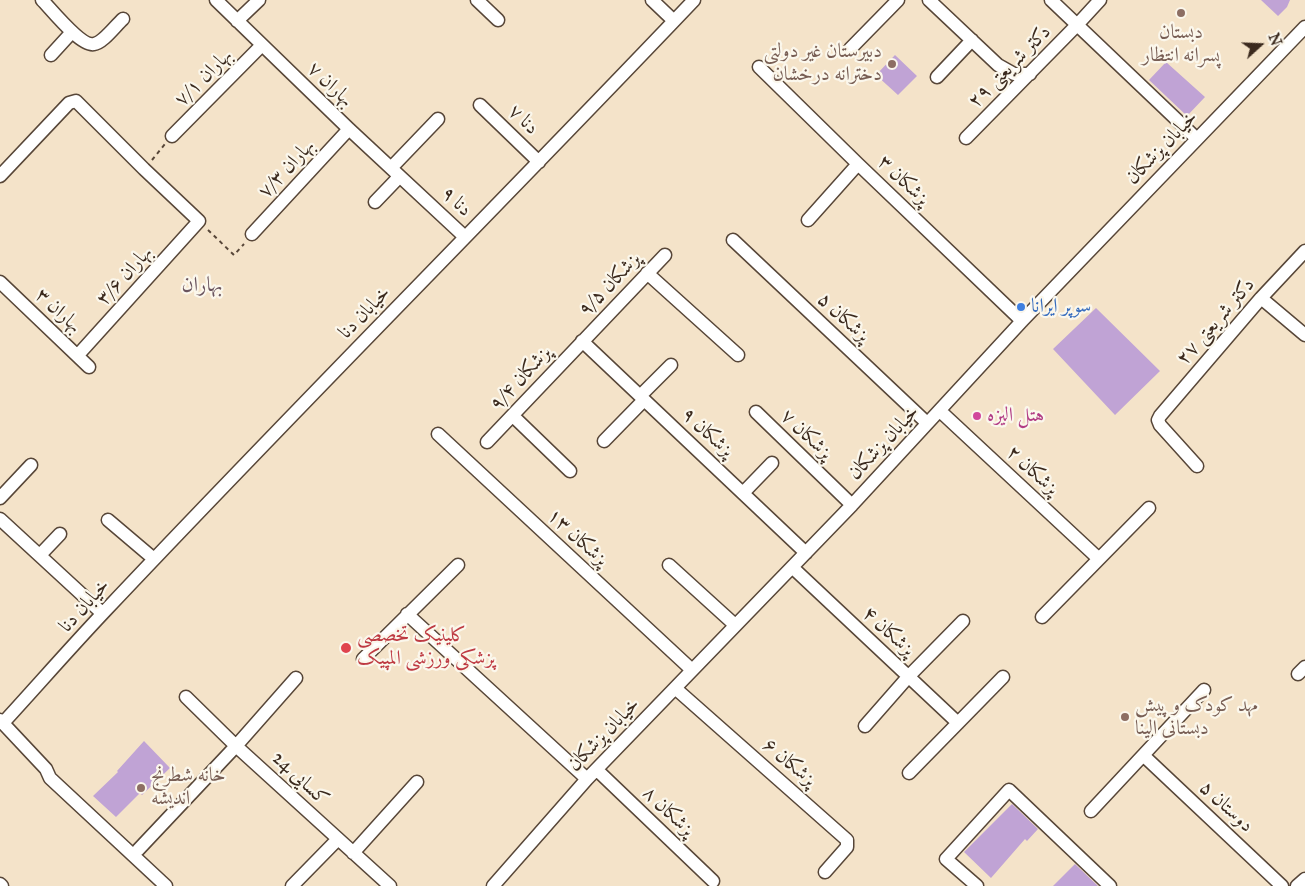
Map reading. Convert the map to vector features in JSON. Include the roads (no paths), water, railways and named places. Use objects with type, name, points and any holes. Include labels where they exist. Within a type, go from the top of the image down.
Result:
[{"type":"street","points":[[42,0],[72,32],[87,44],[100,42],[123,19]]},
{"type":"street","name":"۷ بهاران","points":[[216,0],[261,46],[421,195]]},
{"type":"street","points":[[237,21],[259,0]]},
{"type":"street","points":[[477,0],[498,20]]},
{"type":"street","points":[[652,0],[674,21]]},
{"type":"street","name":"خیابان دنا","points":[[2,721],[65,656],[102,613],[694,0]]},
{"type":"street","points":[[850,49],[898,0]]},
{"type":"street","points":[[929,0],[998,65],[1014,74],[1030,74]]},
{"type":"street","points":[[1051,0],[1197,139]]},
{"type":"street","name":"۲۹ دکتر شریعتی","points":[[966,138],[1078,26],[1100,0]]},
{"type":"street","name":"خیابان پزشکان","points":[[493,886],[592,774],[852,505],[1022,321],[1305,27]]},
{"type":"street","points":[[50,55],[72,32]]},
{"type":"street","points":[[937,76],[972,40]]},
{"type":"street","name":"۷/۱ بهاران","points":[[172,136],[261,46]]},
{"type":"street","name":"۳ پزشکان","points":[[760,67],[1022,321]]},
{"type":"street","name":"۳/۶ بهاران","points":[[0,176],[72,101],[76,102],[199,221],[78,355]]},
{"type":"street","name":"۷ دنا","points":[[480,105],[539,162]]},
{"type":"street","points":[[374,202],[395,172],[438,120]]},
{"type":"street","name":"۷/۳ بهاران","points":[[252,234],[349,129]]},
{"type":"street","points":[[808,220],[858,164]]},
{"type":"street","name":"۹ دنا","points":[[421,195],[465,237]]},
{"type":"street","name":"۵ پزشکان","points":[[733,240],[927,423]]},
{"type":"street","name":"۲۷ دکتر شریعتی","points":[[1197,466],[1160,424],[1158,420],[1160,416],[1261,298],[1305,251]]},
{"type":"street","name":"۹/۵ پزشکان","points":[[582,341],[665,255]]},
{"type":"street","points":[[647,274],[738,356]]},
{"type":"street","name":"۳ بهاران","points":[[0,282],[89,367]]},
{"type":"street","points":[[1261,298],[1305,334]]},
{"type":"street","name":"۹ پزشکان","points":[[582,341],[806,553]]},
{"type":"street","name":"۹/۴ پزشکان","points":[[487,442],[582,341]]},
{"type":"street","points":[[604,441],[671,365]]},
{"type":"street","name":"۲ پزشکان","points":[[940,411],[1099,559]]},
{"type":"street","name":"۷ پزشکان","points":[[756,412],[852,505]]},
{"type":"street","points":[[513,416],[570,471]]},
{"type":"street","name":"۱۳ پزشکان","points":[[438,434],[692,670]]},
{"type":"street","points":[[742,493],[772,463]]},
{"type":"street","points":[[0,498],[31,466]]},
{"type":"street","points":[[1042,617],[1148,508]]},
{"type":"street","points":[[0,519],[102,613]]},
{"type":"street","points":[[108,520],[154,559]]},
{"type":"street","points":[[40,555],[60,534]]},
{"type":"street","points":[[363,659],[458,564]]},
{"type":"street","points":[[668,565],[735,626]]},
{"type":"street","name":"۴ پزشکان","points":[[792,567],[958,724]]},
{"type":"street","name":"۸ پزشکان","points":[[407,614],[714,881]]},
{"type":"street","points":[[865,726],[908,677],[963,621]]},
{"type":"street","points":[[909,773],[1003,677]]},
{"type":"street","points":[[138,850],[236,746],[296,678]]},
{"type":"street","name":"۶ پزشکان","points":[[675,688],[847,840],[847,847],[825,872]]},
{"type":"street","points":[[1091,811],[1204,690]]},
{"type":"street","name":"کسایی 24","points":[[186,697],[236,746],[390,886]]},
{"type":"street","points":[[2,721],[46,769],[50,778],[166,886]]},
{"type":"street","name":"۵ دوستان","points":[[1144,756],[1282,886]]},
{"type":"street","points":[[46,769],[55,773],[176,886]]},
{"type":"street","points":[[353,853],[417,782]]},
{"type":"street","points":[[977,886],[946,859],[1009,790],[1110,886]]},
{"type":"street","points":[[292,886],[338,840]]},
{"type":"street","points":[[1297,886],[1305,879]]},
{"type":"place","name":"دبستان پسرانه انتظار","points":[[1181,13]]},
{"type":"place","name":"دبیرستان غیر دولتی دخترانه درخشان","points":[[892,64]]},
{"type":"place","name":"سوپر ایرانا","points":[[1021,307]]},
{"type":"place","name":"هتل الیزه","points":[[977,416]]},
{"type":"place","name":"کلینیک تخصصی پزشکی ورزشی المپیک","points":[[346,648]]},
{"type":"place","name":"مهد کودک و پیش دبستانی الینا","points":[[1125,717]]},
{"type":"place","name":"خانه شطرنج اندیشه","points":[[141,788]]},
{"type":"district","name":"بهاران","points":[[202,286]]}]
